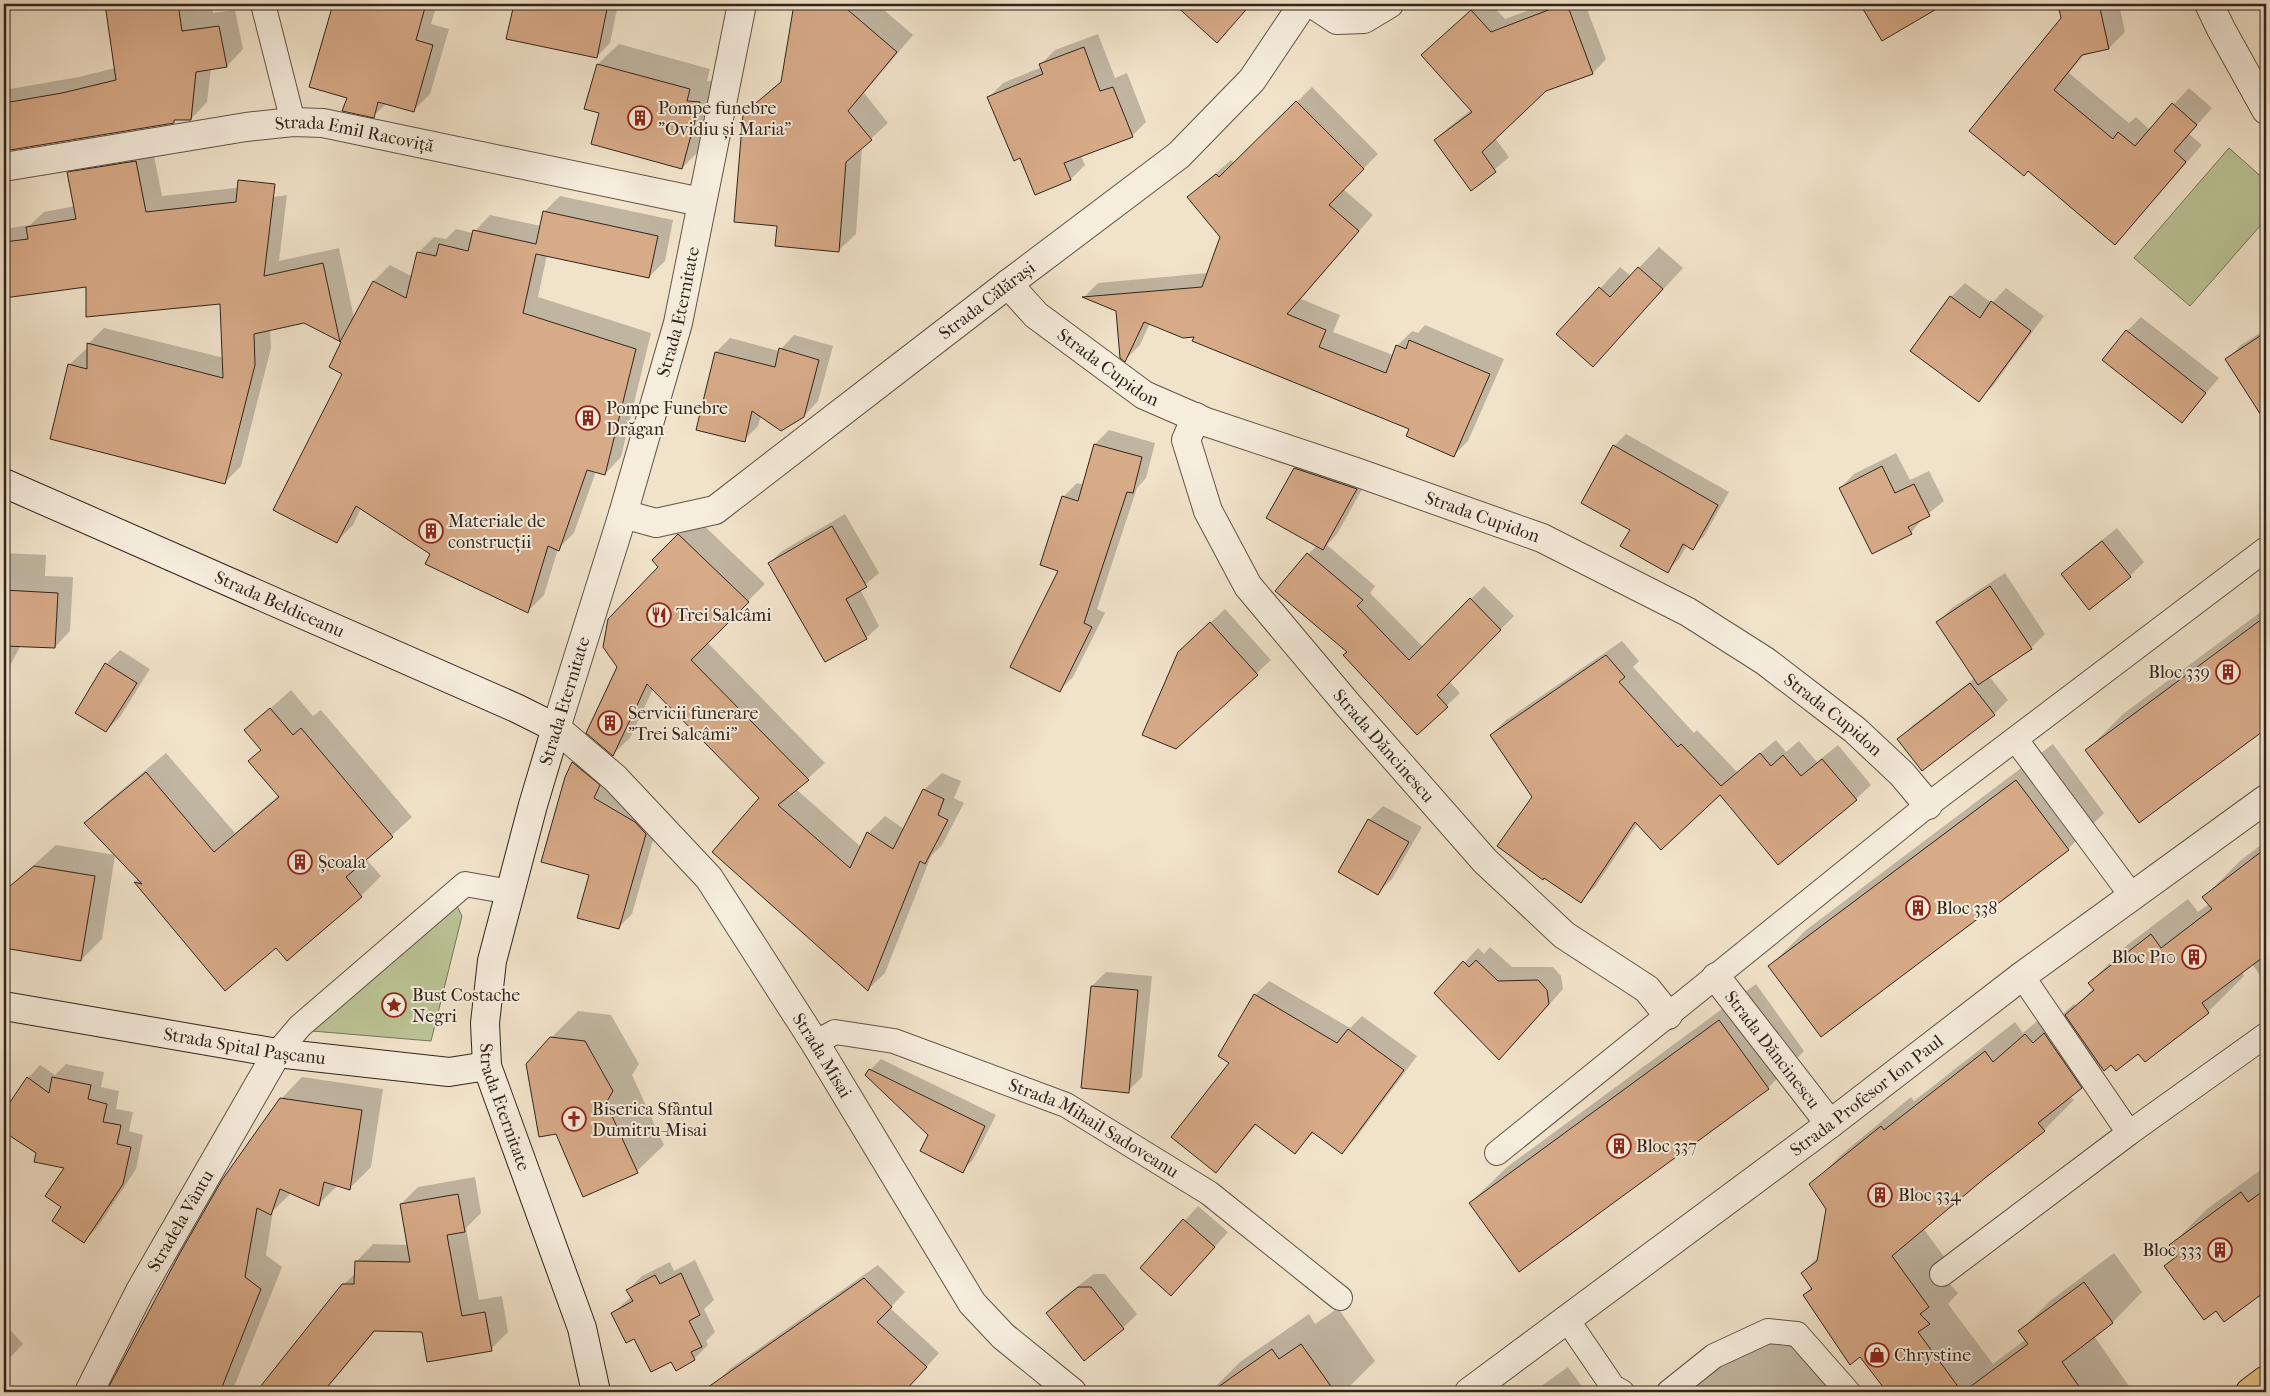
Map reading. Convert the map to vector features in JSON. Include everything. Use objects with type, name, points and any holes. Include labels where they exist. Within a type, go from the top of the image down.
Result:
[{"type":"main road","points":[[2250,1392],[2266,1380]]},
{"type":"street","name":"Strada Eternitate","points":[[596,1392],[582,1328],[487,1066],[485,1023],[492,960],[510,892],[556,728],[623,514],[678,323],[742,4]]},
{"type":"street","name":"Strada Călărași","points":[[623,514],[656,523],[716,510],[1008,284],[1179,155],[1252,80],[1303,4]]},
{"type":"street","points":[[1313,4],[1337,20],[1364,19],[1389,4]]},
{"type":"street","points":[[2209,4],[2266,110]]},
{"type":"street","name":"Strada Emil Racoviță","points":[[4,167],[246,127],[293,122],[323,123],[701,202]]},
{"type":"street","name":"Strada Cupidon","points":[[1008,284],[1036,315],[1144,396],[1196,417],[1542,538],[1688,612],[1765,661],[1855,730],[1902,774],[1928,805]]},
{"type":"street","name":"Strada Dăncinescu","points":[[1196,417],[1186,440],[1208,511],[1248,586],[1348,705],[1485,861],[1564,936],[1647,989],[1668,1015]]},
{"type":"street","name":"Strada Beldiceanu","points":[[4,483],[516,708],[556,728]]},
{"type":"street","name":"Strada Misai","points":[[556,728],[615,778],[709,878],[815,1043],[972,1303],[1003,1336],[1072,1392]]},
{"type":"street","name":"Strada Profesor Ion Paul","points":[[1469,1392],[1566,1318],[1830,1124],[2022,976],[2266,799]]},
{"type":"street","name":"Strada Dăncinescu","points":[[1716,977],[1830,1124]]},
{"type":"street","name":"Strada Spital Pașcanu","points":[[4,1006],[276,1052],[449,1072],[487,1066]]},
{"type":"street","name":"Stradela Vântu","points":[[89,1392],[140,1291],[276,1052]]},
{"type":"lane","points":[[263,4],[293,122]]},
{"type":"lane","points":[[1497,1153],[1928,805],[2266,549]]},
{"type":"lane","points":[[2016,740],[2132,896]]},
{"type":"lane","points":[[276,1052],[300,1026],[464,884],[510,892]]},
{"type":"lane","points":[[2022,976],[2130,1133]]},
{"type":"lane","name":"Strada Mihail Sadoveanu","points":[[815,1043],[835,1032],[894,1041],[1066,1104],[1209,1193],[1340,1298]]},
{"type":"lane","points":[[1942,1274],[2130,1133],[2266,1035]]},
{"type":"lane","points":[[1566,1318],[1614,1387],[1622,1392]]},
{"type":"lane","points":[[1669,1392],[1714,1356],[1768,1331],[1797,1334],[1848,1392]]},
{"type":"green space","points":[[2229,148],[2266,181],[2266,219],[2190,306],[2134,258]]},
{"type":"green space","points":[[457,906],[462,916],[431,1041],[312,1031]]},
{"type":"building","points":[[105,4],[178,4],[182,31],[219,26],[227,67],[196,72],[191,120],[174,120],[174,123],[4,151],[4,103],[62,93],[116,80]]},
{"type":"building","points":[[333,4],[426,4],[416,40],[433,45],[414,112],[378,102],[374,118],[342,111],[347,98],[309,87]]},
{"type":"building","points":[[514,4],[608,4],[597,58],[506,39]]},
{"type":"building","points":[[794,4],[841,4],[897,52],[848,111],[872,140],[846,162],[839,252],[775,246],[777,226],[734,222],[743,114],[781,82]]},
{"type":"building","points":[[1174,4],[1251,4],[1217,43]]},
{"type":"building","points":[[1567,4],[1593,74],[1546,91],[1482,152],[1496,172],[1471,191],[1434,140],[1472,112],[1421,55],[1471,10],[1491,32]]},
{"type":"building","points":[[1860,4],[1945,4],[1882,41]]},
{"type":"building","points":[[2058,4],[2099,4],[2109,49],[2082,55],[2054,90],[2113,139],[2118,132],[2135,146],[2172,103],[2197,125],[2174,151],[2186,162],[2115,245],[2028,171],[2024,176],[1969,131],[2061,18]]},
{"type":"building","points":[[1084,47],[1100,91],[1113,87],[1133,137],[1064,163],[1071,180],[1035,195],[1020,158],[1014,161],[987,97],[1043,74],[1039,64]]},
{"type":"building","name":"Pompe funebre \"Ovidiu și Maria\"","points":[[597,64],[690,89],[687,101],[700,102],[682,169],[591,144],[599,113],[584,109]]},
{"type":"building","points":[[1296,101],[1364,169],[1329,205],[1359,231],[1287,314],[1326,330],[1319,347],[1386,373],[1396,345],[1406,349],[1409,340],[1490,374],[1454,457],[1406,436],[1409,429],[1192,341],[1194,337],[1183,338],[1144,322],[1125,362],[1120,358],[1116,311],[1082,297],[1202,287],[1220,237],[1187,197],[1216,174],[1219,177]]},
{"type":"building","points":[[136,161],[146,212],[236,202],[238,180],[275,184],[264,276],[323,263],[340,341],[304,323],[254,334],[255,365],[225,484],[50,439],[68,364],[87,369],[87,343],[223,378],[220,304],[86,317],[86,287],[4,298],[4,242],[28,239],[26,227],[76,219],[67,172]]},
{"type":"building","points":[[543,211],[658,236],[649,278],[536,254],[523,313],[636,349],[605,475],[587,470],[559,551],[548,546],[528,613],[425,564],[430,554],[356,506],[337,543],[273,510],[342,374],[329,367],[340,342],[373,281],[406,298],[417,252],[436,256],[439,244],[468,251],[473,230],[536,244]]},
{"type":"building","points":[[1638,267],[1663,289],[1593,367],[1556,334],[1599,287],[1610,297]]},
{"type":"building","points":[[1950,296],[1980,318],[1991,301],[2031,331],[1979,402],[1910,351]]},
{"type":"building","points":[[2126,330],[2206,393],[2182,423],[2102,360]]},
{"type":"building","points":[[2266,332],[2266,423],[2225,359]]},
{"type":"building","points":[[779,348],[819,360],[804,417],[781,431],[752,411],[745,442],[696,430],[715,352],[775,367]]},
{"type":"building","points":[[1094,444],[1142,457],[1133,493],[1127,492],[1084,623],[1092,627],[1060,692],[1010,667],[1058,571],[1040,565],[1062,496],[1078,501]]},
{"type":"building","points":[[1613,445],[1718,505],[1693,550],[1683,544],[1668,573],[1620,546],[1630,530],[1581,503]]},
{"type":"building","points":[[1882,466],[1895,493],[1914,484],[1930,516],[1908,527],[1912,534],[1872,554],[1839,488]]},
{"type":"building","points":[[1294,468],[1357,489],[1323,550],[1266,518]]},
{"type":"building","points":[[832,526],[867,587],[846,599],[867,639],[825,662],[768,563]]},
{"type":"building","points":[[678,534],[749,602],[691,660],[809,780],[778,805],[850,868],[867,832],[893,849],[923,789],[944,799],[938,815],[948,820],[925,864],[920,861],[868,991],[712,852],[759,798],[647,684],[613,756],[586,733],[617,667],[603,647],[608,619],[658,567],[652,560]]},
{"type":"building","points":[[2102,541],[2131,577],[2089,610],[2061,574]]},
{"type":"building","points":[[1307,553],[1363,600],[1357,606],[1409,660],[1470,598],[1501,630],[1437,695],[1448,707],[1417,735],[1343,655],[1347,652],[1275,591]]},
{"type":"building","points":[[1990,586],[2032,649],[1978,685],[1936,622]]},
{"type":"building","points":[[4,590],[58,593],[55,648],[4,646]]},
{"type":"building","name":"Bloc 339","points":[[2266,616],[2266,729],[2139,823],[2085,750]]},
{"type":"building","points":[[1210,622],[1258,675],[1176,749],[1142,735],[1178,652]]},
{"type":"building","points":[[1606,655],[1625,677],[1619,682],[1678,747],[1681,744],[1721,786],[1760,753],[1771,766],[1783,755],[1801,776],[1822,759],[1857,800],[1778,865],[1720,795],[1661,850],[1635,822],[1581,903],[1544,878],[1543,880],[1497,846],[1532,797],[1490,735]]},
{"type":"building","points":[[105,663],[137,683],[106,732],[75,713]]},
{"type":"building","points":[[1970,683],[1995,715],[1922,771],[1897,739]]},
{"type":"building","name":"Școala","points":[[270,708],[293,735],[301,728],[393,837],[346,877],[362,897],[287,961],[276,948],[225,991],[134,882],[142,884],[84,823],[146,772],[214,852],[279,797],[248,761],[261,750],[244,730]]},
{"type":"building","points":[[572,762],[600,785],[594,798],[635,822],[646,834],[619,929],[577,918],[589,875],[541,862],[565,777]]},
{"type":"building","name":"Bloc 338","points":[[2016,780],[2069,850],[1821,1037],[1768,966]]},
{"type":"building","points":[[1368,819],[1409,842],[1378,895],[1338,872]]},
{"type":"building","name":"Bloc P10","points":[[2266,848],[2266,955],[2202,1003],[2209,1013],[2145,1062],[2138,1054],[2116,1071],[2111,1065],[2104,1071],[2065,1015],[2094,990],[2088,983],[2151,934],[2161,948],[2212,909],[2202,897]]},
{"type":"building","points":[[34,866],[95,876],[81,961],[4,948],[4,891]]},
{"type":"building","points":[[1476,960],[1498,981],[1538,980],[1547,990],[1549,1004],[1499,1060],[1434,993],[1463,961],[1469,967]]},
{"type":"building","points":[[1091,986],[1138,990],[1129,1093],[1081,1088]]},
{"type":"building","points":[[1254,994],[1337,1043],[1348,1029],[1404,1070],[1342,1154],[1312,1132],[1295,1154],[1255,1124],[1216,1173],[1171,1137],[1229,1063],[1218,1056]]},
{"type":"building","name":"Bloc 337","points":[[1719,1020],[1769,1089],[1519,1272],[1469,1203]]},
{"type":"building","name":"Bloc 334","points":[[2044,1033],[2082,1088],[2038,1123],[2045,1131],[1985,1178],[1892,1256],[1929,1307],[1920,1314],[1930,1324],[1918,1332],[1962,1392],[1887,1392],[1860,1357],[1850,1365],[1803,1295],[1812,1289],[1801,1273],[1817,1261],[1826,1209],[1809,1184],[1881,1126],[1884,1130],[1985,1051],[1993,1062],[2025,1034],[2033,1043]]},
{"type":"building","name":"Biserica Sfântul Dumitru-Misai","points":[[550,1037],[585,1041],[613,1091],[606,1103],[638,1173],[583,1197],[556,1134],[539,1137],[526,1064]]},
{"type":"building","points":[[869,1069],[985,1126],[963,1173],[920,1151],[928,1135],[865,1075]]},
{"type":"building","points":[[27,1077],[49,1093],[52,1077],[91,1085],[88,1099],[107,1104],[103,1122],[121,1125],[117,1144],[131,1147],[123,1184],[84,1243],[52,1221],[61,1207],[45,1196],[64,1168],[34,1162],[36,1153],[4,1132],[4,1111]]},
{"type":"building","points":[[280,1098],[362,1110],[350,1190],[324,1182],[319,1206],[280,1189],[271,1215],[257,1208],[245,1277],[261,1289],[220,1392],[106,1392],[180,1253],[222,1180]]},
{"type":"building","name":"Bloc 333","points":[[2266,1189],[2266,1291],[2224,1322],[2216,1311],[2204,1320],[2164,1266],[2177,1256],[2169,1245],[2241,1192],[2248,1202]]},
{"type":"building","points":[[458,1194],[465,1232],[447,1235],[462,1316],[485,1312],[492,1351],[427,1362],[422,1332],[374,1331],[323,1392],[256,1392],[342,1284],[354,1284],[355,1261],[410,1262],[400,1204]]},
{"type":"building","points":[[1183,1219],[1215,1247],[1171,1296],[1140,1268]]},
{"type":"building","points":[[681,1273],[700,1315],[689,1321],[702,1347],[691,1352],[695,1360],[676,1371],[671,1362],[651,1372],[634,1339],[626,1343],[611,1313],[633,1301],[626,1290],[655,1275],[660,1284]]},
{"type":"building","points":[[864,1278],[892,1307],[877,1322],[927,1367],[904,1392],[701,1392]]},
{"type":"building","points":[[2084,1282],[2113,1323],[2062,1362],[2083,1392],[1963,1392],[2028,1344],[2018,1331]]},
{"type":"building","points":[[1078,1287],[1091,1287],[1124,1329],[1084,1361],[1046,1313]]},
{"type":"building","points":[[1301,1344],[1335,1392],[1211,1392],[1272,1349],[1279,1359]]},
{"type":"place","name":"Pompe funebre \"Ovidiu și Maria\"","points":[[640,118]]},
{"type":"place","name":"Pompe Funebre Drăgan","points":[[588,418]]},
{"type":"place","name":"Materiale de construcții","points":[[431,531]]},
{"type":"place","name":"Trei Salcâmi","points":[[659,615]]},
{"type":"place","name":"Bloc 339","points":[[2228,672]]},
{"type":"place","name":"Servicii funerare \"Trei Salcâmi\"","points":[[610,723]]},
{"type":"place","name":"Școala","points":[[300,862]]},
{"type":"place","name":"Bloc 338","points":[[1918,908]]},
{"type":"place","name":"Bloc P10","points":[[2194,957]]},
{"type":"place","name":"Bust Costache Negri","points":[[394,1005]]},
{"type":"place","name":"Biserica Sfântul Dumitru-Misai","points":[[574,1119]]},
{"type":"place","name":"Bloc 337","points":[[1619,1146]]},
{"type":"place","name":"Bloc 334","points":[[1880,1195]]},
{"type":"place","name":"Bloc 333","points":[[2220,1250]]},
{"type":"place","name":"Chrystine","points":[[1877,1355]]}]
